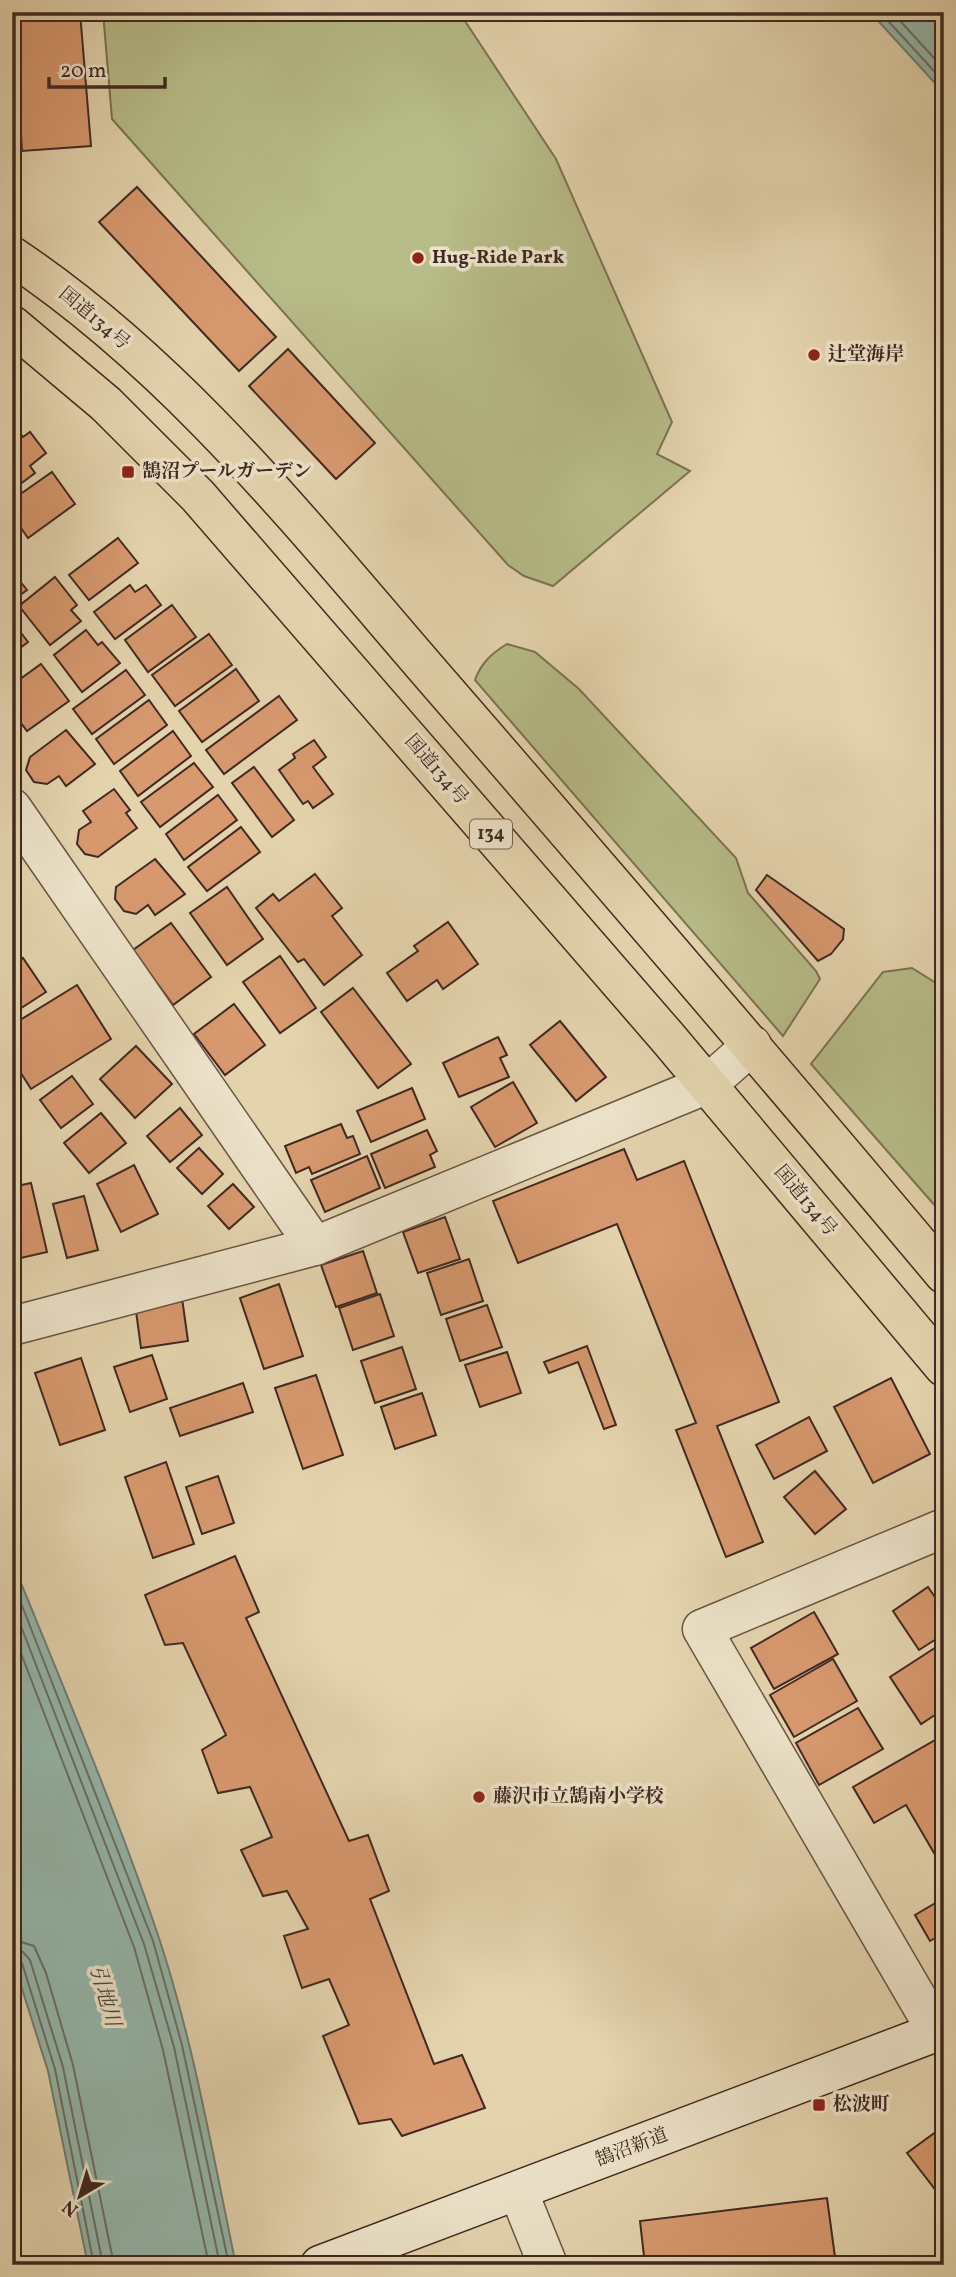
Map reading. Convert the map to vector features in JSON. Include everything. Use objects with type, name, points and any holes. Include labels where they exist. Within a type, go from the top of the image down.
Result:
[{"type":"highway","name":"国道134号","points":[[12,256],[43,276],[148,364],[243,457],[752,1045],[944,1274]]},
{"type":"highway","name":"国道134号","points":[[12,325],[106,404],[198,496],[708,1084],[944,1367]]},
{"type":"street","points":[[12,808],[314,1246]]},
{"type":"street","points":[[12,1326],[314,1246],[708,1084],[752,1045]]},
{"type":"street","points":[[941,2031],[702,1629],[944,1528]]},
{"type":"street","name":"鵠沼新道","points":[[320,2265],[387,2253],[518,2191],[941,2031]]},
{"type":"street","points":[[518,2191],[548,2265]]},
{"type":"green space","name":"Hug-Ride Park","points":[[103,12],[459,12],[556,159],[672,422],[657,454],[690,471],[553,586],[524,576],[508,565],[112,119]]},
{"type":"green space","points":[[507,644],[535,652],[579,689],[736,858],[748,893],[816,971],[820,979],[783,1036],[475,680],[488,659]]},
{"type":"green space","points":[[912,968],[944,988],[944,1216],[811,1064],[883,972]]},
{"type":"water","points":[[870,12],[944,12],[944,93]]},
{"type":"water","name":"引地川","points":[[12,1561],[107,1796],[159,1938],[193,2059],[236,2265],[88,2265],[48,2071],[12,1957]]},
{"type":"building","points":[[14,12],[80,12],[91,146],[22,151]]},
{"type":"building","points":[[137,187],[276,337],[239,371],[99,222]]},
{"type":"building","points":[[288,349],[375,443],[336,479],[249,386]]},
{"type":"building","points":[[13,424],[23,437],[30,432],[46,453],[30,466],[35,473],[15,488],[12,485]]},
{"type":"building","points":[[52,472],[75,504],[28,538],[12,515],[12,500]]},
{"type":"building","points":[[118,538],[138,563],[89,600],[69,575]]},
{"type":"building","points":[[12,571],[27,590],[12,601]]},
{"type":"building","points":[[55,577],[77,605],[71,610],[81,621],[50,645],[19,606]]},
{"type":"building","points":[[130,585],[135,592],[146,585],[161,605],[115,639],[94,612]]},
{"type":"building","points":[[172,605],[196,637],[148,672],[125,640]]},
{"type":"building","points":[[12,621],[28,642],[12,654]]},
{"type":"building","points":[[86,630],[98,645],[102,642],[120,663],[82,692],[54,655]]},
{"type":"building","points":[[209,634],[232,665],[175,706],[152,675]]},
{"type":"building","points":[[41,664],[69,701],[27,731],[12,711],[12,685]]},
{"type":"building","points":[[236,669],[259,701],[202,742],[179,711]]},
{"type":"building","points":[[126,670],[145,695],[92,734],[73,709]]},
{"type":"building","points":[[279,696],[297,720],[224,774],[206,750]]},
{"type":"building","points":[[149,700],[167,725],[114,764],[96,739]]},
{"type":"building","points":[[66,730],[95,764],[66,786],[59,776],[47,784],[34,782],[26,770],[30,757]]},
{"type":"building","points":[[173,731],[191,756],[138,796],[120,771]]},
{"type":"building","points":[[314,740],[326,757],[313,767],[333,794],[313,808],[308,801],[303,804],[279,770],[295,758],[293,754]]},
{"type":"building","points":[[194,763],[213,787],[160,827],[141,802]]},
{"type":"building","points":[[254,767],[294,820],[272,837],[232,783]]},
{"type":"building","points":[[114,789],[130,810],[126,813],[137,828],[98,857],[85,854],[77,844],[79,830],[91,822],[83,811]]},
{"type":"building","points":[[218,795],[237,820],[184,860],[166,834]]},
{"type":"building","points":[[241,827],[260,852],[207,891],[188,867]]},
{"type":"building","points":[[155,859],[185,894],[155,915],[148,905],[136,914],[124,911],[115,899],[116,887]]},
{"type":"building","points":[[315,874],[342,908],[332,916],[362,955],[324,985],[304,959],[298,962],[256,908],[273,894],[279,901]]},
{"type":"building","points":[[767,875],[844,929],[843,939],[831,954],[818,961],[756,890]]},
{"type":"building","points":[[227,887],[263,939],[227,965],[190,913]]},
{"type":"building","points":[[448,922],[478,964],[443,989],[437,980],[407,1001],[387,973],[418,951],[414,946]]},
{"type":"building","points":[[171,923],[211,977],[173,1005],[133,950]]},
{"type":"building","points":[[280,956],[316,1008],[280,1033],[243,982]]},
{"type":"building","points":[[12,958],[16,963],[23,958],[46,992],[12,1014]]},
{"type":"building","points":[[77,985],[111,1039],[31,1089],[12,1059],[12,1025]]},
{"type":"building","points":[[353,988],[411,1064],[378,1088],[321,1012]]},
{"type":"building","points":[[234,1004],[265,1045],[225,1075],[194,1034]]},
{"type":"building","points":[[560,1021],[606,1077],[576,1101],[530,1045]]},
{"type":"building","points":[[498,1037],[507,1055],[500,1058],[509,1077],[459,1097],[443,1063]]},
{"type":"building","points":[[136,1046],[172,1084],[135,1118],[100,1079]]},
{"type":"building","points":[[72,1076],[93,1104],[61,1128],[40,1100]]},
{"type":"building","points":[[513,1082],[537,1123],[495,1147],[471,1107]]},
{"type":"building","points":[[412,1088],[425,1119],[371,1142],[357,1111]]},
{"type":"building","points":[[180,1108],[202,1135],[170,1162],[147,1136]]},
{"type":"building","points":[[101,1113],[126,1143],[89,1173],[64,1143]]},
{"type":"building","points":[[341,1124],[347,1138],[353,1136],[360,1154],[312,1174],[309,1167],[296,1173],[285,1146]]},
{"type":"building","points":[[427,1130],[437,1151],[430,1155],[435,1167],[385,1188],[371,1154]]},
{"type":"building","points":[[199,1148],[223,1174],[202,1194],[177,1168]]},
{"type":"building","points":[[624,1149],[637,1180],[684,1161],[779,1402],[717,1426],[763,1542],[726,1557],[676,1430],[696,1423],[617,1224],[518,1263],[493,1201]]},
{"type":"building","points":[[367,1156],[380,1188],[325,1212],[311,1180]]},
{"type":"building","points":[[134,1165],[158,1214],[121,1232],[97,1184]]},
{"type":"building","points":[[31,1183],[47,1252],[12,1260],[12,1187]]},
{"type":"building","points":[[233,1184],[254,1207],[229,1229],[208,1206]]},
{"type":"building","points":[[84,1196],[98,1250],[67,1258],[53,1204]]},
{"type":"building","points":[[445,1217],[460,1259],[418,1273],[403,1232]]},
{"type":"building","points":[[363,1251],[377,1293],[336,1307],[321,1265]]},
{"type":"building","points":[[469,1259],[483,1301],[441,1315],[427,1273]]},
{"type":"building","points":[[279,1284],[303,1356],[264,1369],[240,1298]]},
{"type":"building","points":[[380,1294],[394,1336],[353,1350],[339,1308]]},
{"type":"building","points":[[182,1298],[188,1341],[141,1348],[135,1304]]},
{"type":"building","points":[[487,1305],[502,1347],[460,1361],[446,1319]]},
{"type":"building","points":[[587,1346],[616,1425],[604,1429],[578,1362],[549,1373],[544,1362]]},
{"type":"building","points":[[402,1347],[416,1389],[375,1403],[361,1361]]},
{"type":"building","points":[[507,1352],[521,1393],[480,1407],[465,1365]]},
{"type":"building","points":[[152,1355],[167,1399],[130,1412],[114,1367]]},
{"type":"building","points":[[81,1358],[105,1430],[60,1445],[35,1373]]},
{"type":"building","points":[[316,1375],[343,1455],[303,1469],[275,1388]]},
{"type":"building","points":[[891,1378],[930,1454],[873,1483],[834,1407]]},
{"type":"building","points":[[243,1383],[253,1412],[180,1436],[170,1408]]},
{"type":"building","points":[[422,1393],[436,1435],[395,1449],[381,1407]]},
{"type":"building","points":[[809,1417],[827,1451],[774,1479],[756,1445]]},
{"type":"building","points":[[166,1462],[194,1544],[153,1558],[125,1477]]},
{"type":"building","points":[[815,1471],[846,1509],[815,1534],[784,1497]]},
{"type":"building","points":[[218,1476],[234,1523],[202,1534],[186,1487]]},
{"type":"building","points":[[235,1556],[259,1612],[246,1618],[349,1841],[368,1835],[389,1891],[370,1899],[434,2064],[462,2055],[485,2108],[402,2136],[391,2119],[359,2124],[323,2036],[349,2025],[329,1979],[302,1988],[284,1936],[308,1929],[287,1891],[263,1896],[241,1850],[272,1837],[250,1787],[218,1793],[202,1750],[226,1735],[183,1643],[165,1645],[145,1595]]},
{"type":"building","points":[[928,1587],[944,1610],[944,1634],[919,1650],[893,1611]]},
{"type":"building","points":[[814,1612],[838,1654],[774,1689],[751,1648]]},
{"type":"building","points":[[944,1642],[944,1709],[921,1724],[890,1677]]},
{"type":"building","points":[[833,1659],[857,1701],[794,1737],[770,1695]]},
{"type":"building","points":[[858,1708],[883,1749],[819,1785],[796,1743]]},
{"type":"building","points":[[944,1735],[944,1870],[906,1805],[874,1823],[853,1787]]},
{"type":"building","points":[[944,1898],[944,1933],[930,1941],[915,1915]]},
{"type":"building","points":[[944,2126],[944,2201],[907,2153]]},
{"type":"building","points":[[827,2198],[835,2257],[776,2265],[645,2265],[640,2221]]},
{"type":"place","name":"Hug-Ride Park","points":[[418,258]]},
{"type":"place","name":"辻堂海岸","points":[[814,355]]},
{"type":"place","name":"鵠沼プールガーデン","points":[[128,472]]},
{"type":"place","name":"藤沢市立鵠南小学校","points":[[479,1797]]},
{"type":"place","name":"松波町","points":[[819,2105]]}]
